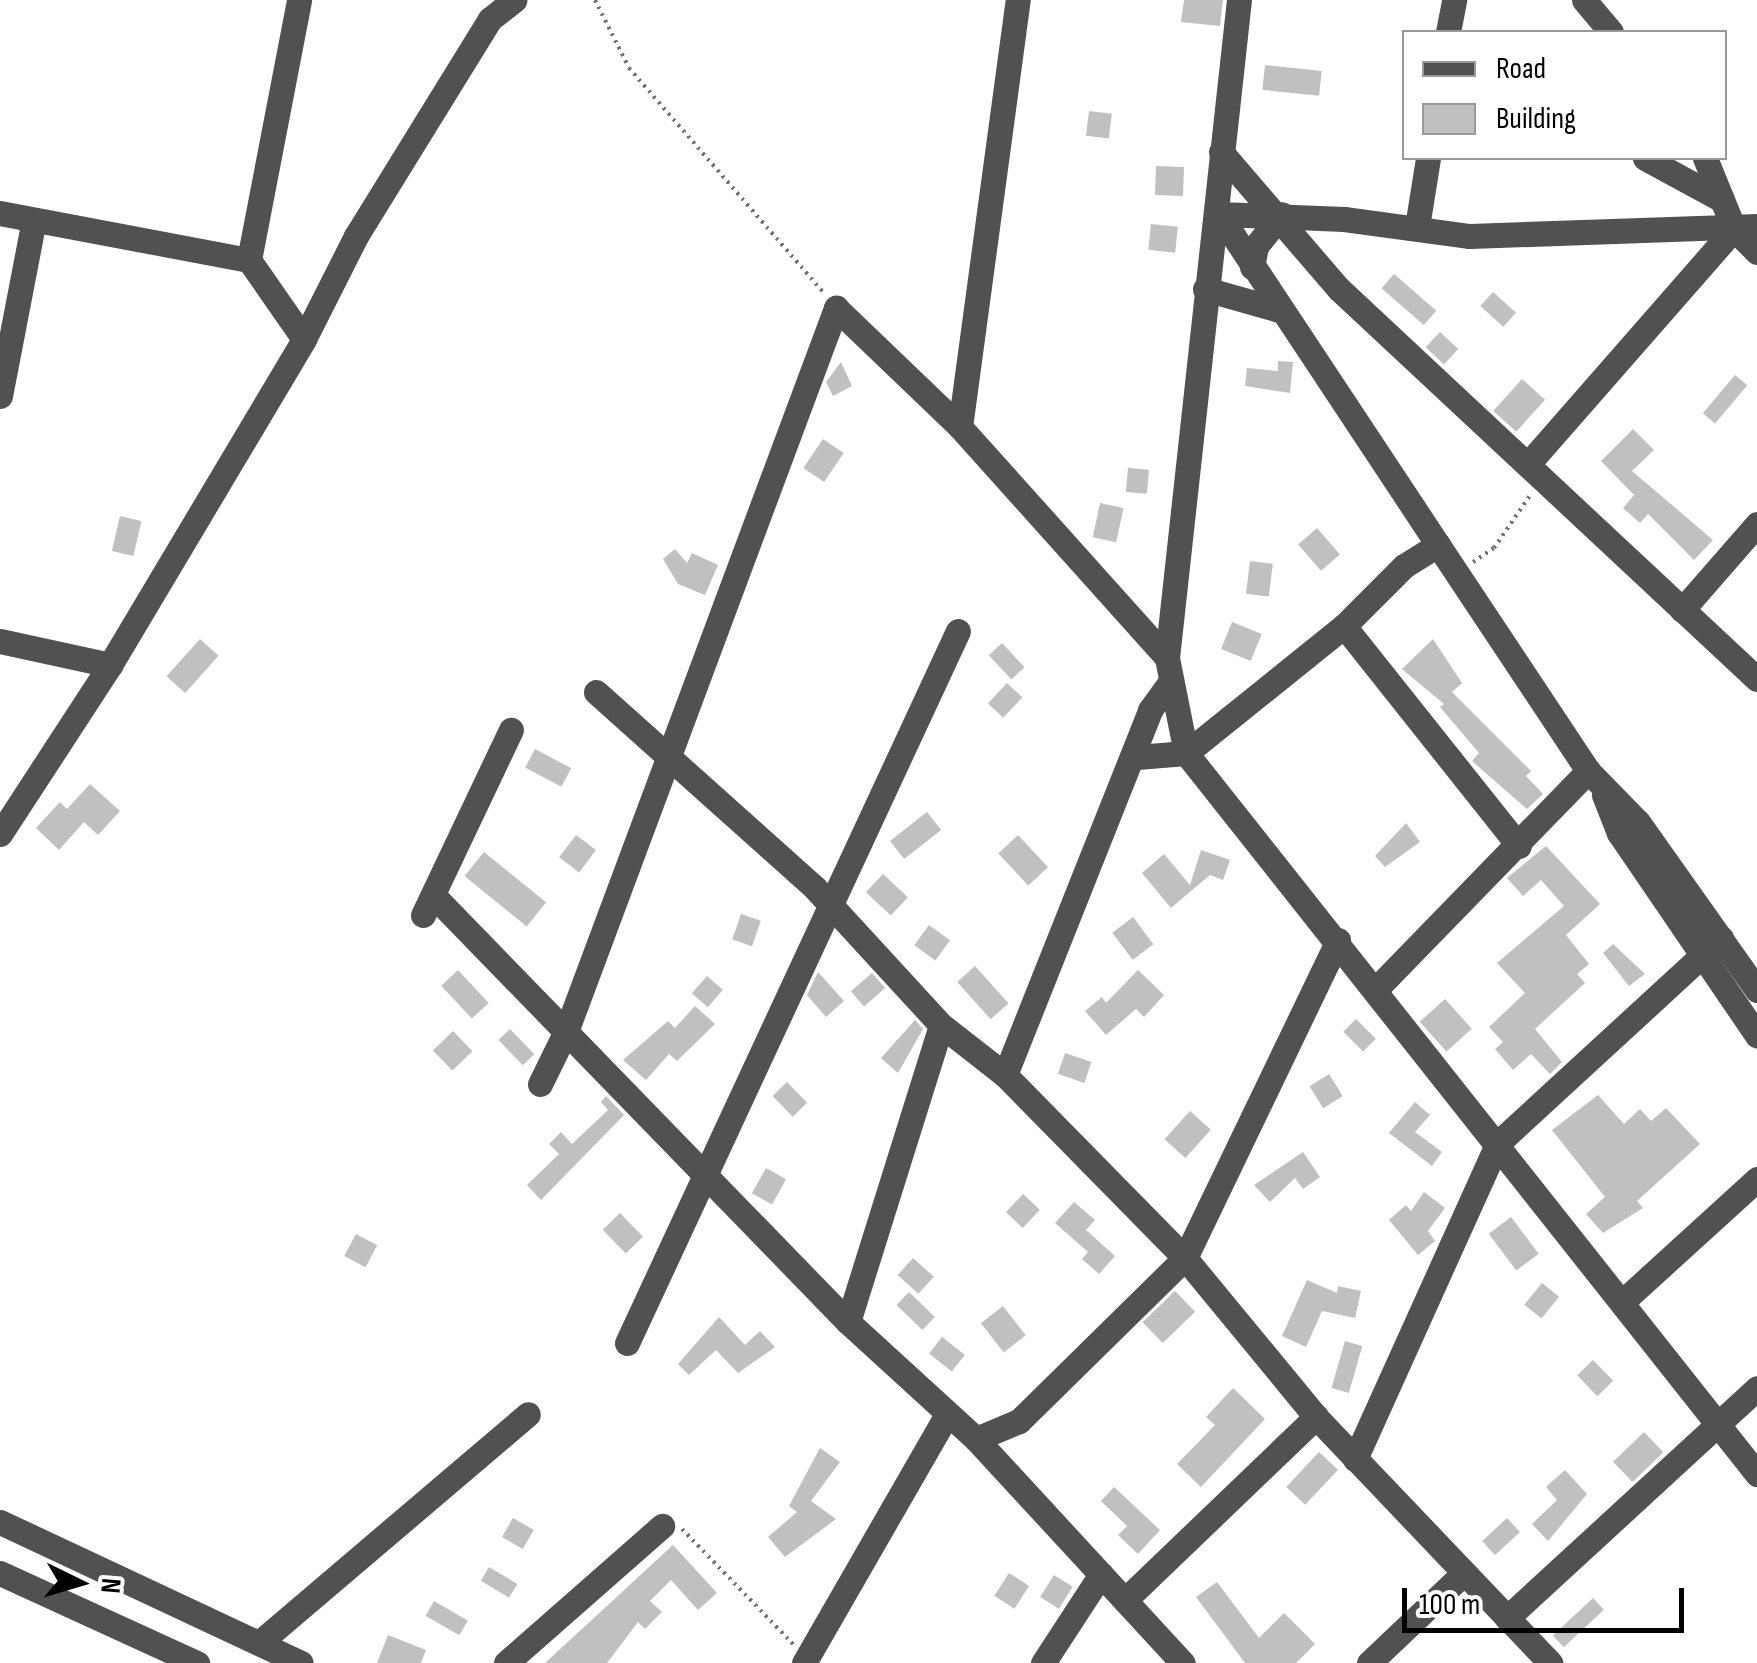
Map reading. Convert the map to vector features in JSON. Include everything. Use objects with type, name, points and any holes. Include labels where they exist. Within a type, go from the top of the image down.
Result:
[{"type":"street","points":[[249,260],[299,0]]},
{"type":"street","points":[[0,834],[110,664],[304,339],[356,236],[490,20],[514,0]]},
{"type":"street","points":[[960,427],[1018,0]]},
{"type":"street","points":[[1239,0],[1219,214],[1205,289],[1168,658],[1168,685],[1186,753],[1377,988],[1757,1474]]},
{"type":"street","points":[[1584,0],[1609,30]]},
{"type":"street","points":[[1222,152],[1282,214],[1339,290],[1757,679]]},
{"type":"street","points":[[1418,227],[1428,160]]},
{"type":"street","points":[[1650,160],[1722,200]]},
{"type":"street","points":[[1705,160],[1722,200],[1745,228],[1757,252]]},
{"type":"street","points":[[0,213],[249,260],[304,339]]},
{"type":"street","points":[[1219,214],[1282,214],[1470,236],[1745,228]]},
{"type":"street","points":[[1219,214],[1278,310],[1594,779],[1619,833],[1711,947],[1757,990]]},
{"type":"street","points":[[1252,268],[1256,246],[1282,214]]},
{"type":"street","points":[[0,396],[34,220]]},
{"type":"street","points":[[1534,470],[1745,228]]},
{"type":"street","points":[[1205,289],[1278,310]]},
{"type":"street","points":[[540,1084],[567,1029],[665,754],[727,609],[836,308],[960,427],[1168,658]]},
{"type":"street","points":[[1682,610],[1757,524]]},
{"type":"street","points":[[1137,757],[1186,753],[1344,626],[1404,566],[1438,545]]},
{"type":"street","points":[[1344,626],[1519,846]]},
{"type":"street","points":[[627,1343],[958,631]]},
{"type":"street","points":[[0,642],[110,664]]},
{"type":"street","points":[[1006,1075],[1137,757],[1150,710],[1168,685]]},
{"type":"street","points":[[596,692],[815,888],[831,911],[941,1026],[1006,1075],[1184,1258],[1316,1417],[1550,1663]]},
{"type":"street","points":[[511,730],[428,905],[567,1029],[848,1322],[976,1438],[1183,1663]]},
{"type":"street","points":[[1377,988],[1519,846],[1594,779]]},
{"type":"street","points":[[976,1438],[1020,1421],[1184,1258],[1338,940]]},
{"type":"street","points":[[1711,947],[1757,1035]]},
{"type":"street","points":[[1355,1460],[1498,1143],[1711,947]]},
{"type":"street","points":[[848,1322],[941,1026]]},
{"type":"street","points":[[1622,1302],[1757,1178]]},
{"type":"street","points":[[1507,1618],[1757,1388]]},
{"type":"street","points":[[258,1643],[528,1414]]},
{"type":"street","points":[[805,1661],[947,1414]]},
{"type":"street","points":[[1125,1600],[1316,1417]]},
{"type":"street","points":[[0,1522],[301,1663]]},
{"type":"street","points":[[506,1663],[662,1526]]},
{"type":"street","points":[[0,1573],[198,1663]]},
{"type":"street","points":[[1369,1663],[1464,1573]]},
{"type":"street","points":[[1043,1663],[1101,1574]]},
{"type":"path","points":[[595,0],[629,68],[836,308]]},
{"type":"path","points":[[1456,572],[1494,548],[1534,470]]},
{"type":"path","points":[[662,1526],[683,1529],[726,1568],[805,1661]]},
{"type":"building","points":[[1184,0],[1223,0],[1220,26],[1181,22]]},
{"type":"building","points":[[1265,65],[1322,71],[1319,96],[1262,90]]},
{"type":"building","points":[[1089,111],[1112,114],[1109,139],[1086,136]]},
{"type":"building","points":[[1156,166],[1184,167],[1183,196],[1155,195]]},
{"type":"building","points":[[1151,224],[1178,227],[1175,253],[1148,250]]},
{"type":"building","points":[[1394,274],[1436,311],[1424,325],[1382,288]]},
{"type":"building","points":[[1493,292],[1516,313],[1503,327],[1480,306]]},
{"type":"building","points":[[1440,332],[1458,349],[1444,364],[1426,347]]},
{"type":"building","points":[[1278,361],[1293,362],[1290,393],[1245,386],[1247,368],[1278,371]]},
{"type":"building","points":[[841,362],[852,386],[833,396],[826,382]]},
{"type":"building","points":[[1735,375],[1747,385],[1715,424],[1703,413]]},
{"type":"building","points":[[1522,379],[1545,400],[1516,432],[1493,411]]},
{"type":"building","points":[[1633,429],[1654,450],[1632,471],[1713,540],[1694,560],[1648,514],[1640,523],[1623,508],[1634,495],[1601,461]]},
{"type":"building","points":[[823,439],[844,453],[824,482],[803,468]]},
{"type":"building","points":[[1128,468],[1149,470],[1147,494],[1126,492]]},
{"type":"building","points":[[1100,503],[1123,508],[1116,542],[1093,537]]},
{"type":"building","points":[[120,516],[141,521],[133,556],[112,551]]},
{"type":"building","points":[[1317,528],[1340,554],[1321,571],[1298,544]]},
{"type":"building","points":[[675,549],[687,563],[692,553],[718,565],[705,595],[678,584],[663,559]]},
{"type":"building","points":[[1250,561],[1273,564],[1269,597],[1246,594]]},
{"type":"building","points":[[1232,622],[1262,634],[1251,661],[1221,649]]},
{"type":"building","points":[[200,639],[219,656],[185,693],[167,676]]},
{"type":"building","points":[[1433,639],[1462,683],[1452,692],[1531,771],[1526,776],[1543,794],[1527,809],[1472,761],[1479,753],[1440,707],[1444,704],[1402,669]]},
{"type":"building","points":[[1002,643],[1025,667],[1011,679],[989,655]]},
{"type":"building","points":[[1007,683],[1022,697],[1003,718],[988,703]]},
{"type":"building","points":[[535,749],[571,768],[561,787],[525,768]]},
{"type":"building","points":[[90,784],[120,811],[98,835],[84,822],[59,850],[36,828],[60,802],[67,809]]},
{"type":"building","points":[[927,812],[941,830],[904,859],[890,841]]},
{"type":"building","points":[[1406,823],[1420,842],[1385,867],[1375,856]]},
{"type":"building","points":[[576,835],[596,850],[579,872],[559,857]]},
{"type":"building","points":[[1018,835],[1048,867],[1028,886],[998,853]]},
{"type":"building","points":[[1546,846],[1600,904],[1566,935],[1589,964],[1577,974],[1585,983],[1535,1029],[1562,1062],[1550,1074],[1531,1054],[1513,1070],[1495,1049],[1503,1042],[1489,1027],[1525,993],[1497,963],[1564,906],[1541,880],[1523,896],[1507,878]]},
{"type":"building","points":[[1201,850],[1230,860],[1223,880],[1210,875],[1171,908],[1142,873],[1164,854],[1190,885]]},
{"type":"building","points":[[484,852],[546,902],[527,926],[464,876]]},
{"type":"building","points":[[883,874],[908,897],[891,915],[866,892]]},
{"type":"building","points":[[741,914],[761,921],[752,946],[732,940]]},
{"type":"building","points":[[1133,917],[1153,944],[1133,960],[1112,933]]},
{"type":"building","points":[[929,925],[950,940],[935,961],[914,945]]},
{"type":"building","points":[[1613,944],[1645,974],[1629,986],[1603,953]]},
{"type":"building","points":[[975,966],[1008,1003],[991,1019],[957,982]]},
{"type":"building","points":[[458,970],[489,1003],[472,1019],[441,986]]},
{"type":"building","points":[[1138,970],[1164,995],[1144,1017],[1136,1009],[1106,1035],[1085,1011],[1102,997],[1106,1003]]},
{"type":"building","points":[[818,972],[844,1001],[826,1017],[807,995]]},
{"type":"building","points":[[872,973],[885,988],[864,1006],[851,991]]},
{"type":"building","points":[[707,976],[723,990],[708,1007],[692,993]]},
{"type":"building","points":[[1445,999],[1472,1029],[1446,1051],[1420,1022]]},
{"type":"building","points":[[695,1006],[715,1024],[677,1061],[669,1054],[646,1080],[623,1060],[668,1021],[675,1028]]},
{"type":"building","points":[[1356,1019],[1376,1039],[1363,1052],[1343,1032]]},
{"type":"building","points":[[915,1020],[923,1029],[898,1073],[881,1058]]},
{"type":"building","points":[[510,1029],[534,1054],[523,1065],[498,1040]]},
{"type":"building","points":[[453,1031],[472,1051],[452,1071],[433,1050]]},
{"type":"building","points":[[1065,1053],[1091,1062],[1084,1083],[1058,1074]]},
{"type":"building","points":[[1329,1074],[1343,1096],[1323,1108],[1309,1086]]},
{"type":"building","points":[[787,1082],[807,1103],[793,1117],[773,1096]]},
{"type":"building","points":[[1598,1095],[1624,1124],[1640,1109],[1651,1121],[1666,1108],[1700,1144],[1637,1201],[1643,1208],[1603,1233],[1586,1214],[1605,1197],[1552,1130]]},
{"type":"building","points":[[606,1096],[624,1115],[541,1200],[527,1185],[559,1154],[549,1144],[561,1132],[572,1144],[608,1110],[601,1102]]},
{"type":"building","points":[[1415,1102],[1430,1115],[1415,1132],[1442,1152],[1432,1166],[1389,1133]]},
{"type":"building","points":[[1190,1111],[1211,1130],[1185,1158],[1165,1139]]},
{"type":"building","points":[[1303,1152],[1320,1177],[1303,1189],[1295,1178],[1270,1202],[1254,1185]]},
{"type":"building","points":[[766,1168],[786,1179],[772,1205],[752,1193]]},
{"type":"building","points":[[1424,1192],[1445,1208],[1428,1231],[1435,1241],[1418,1255],[1389,1220],[1406,1205],[1411,1211]]},
{"type":"building","points":[[1023,1194],[1040,1210],[1023,1228],[1006,1212]]},
{"type":"building","points":[[1074,1202],[1095,1220],[1086,1230],[1115,1256],[1099,1274],[1082,1259],[1088,1252],[1055,1223]]},
{"type":"building","points":[[620,1213],[643,1237],[626,1253],[603,1230]]},
{"type":"building","points":[[1511,1217],[1539,1254],[1516,1271],[1489,1234]]},
{"type":"building","points":[[356,1234],[377,1245],[365,1267],[344,1256]]},
{"type":"building","points":[[913,1258],[934,1277],[918,1294],[898,1275]]},
{"type":"building","points":[[1307,1280],[1337,1293],[1338,1286],[1361,1291],[1355,1318],[1322,1311],[1306,1347],[1282,1336]]},
{"type":"building","points":[[1542,1283],[1559,1297],[1541,1319],[1524,1305]]},
{"type":"building","points":[[1175,1291],[1195,1312],[1163,1343],[1143,1322]]},
{"type":"building","points":[[909,1292],[935,1317],[922,1330],[896,1305]]},
{"type":"building","points":[[1003,1306],[1026,1335],[1004,1352],[981,1323]]},
{"type":"building","points":[[719,1317],[745,1345],[760,1331],[775,1347],[738,1373],[716,1350],[689,1375],[678,1364]]},
{"type":"building","points":[[942,1337],[965,1355],[952,1371],[929,1354]]},
{"type":"building","points":[[1345,1341],[1362,1346],[1349,1393],[1331,1388]]},
{"type":"building","points":[[1593,1360],[1613,1381],[1597,1396],[1577,1375]]},
{"type":"building","points":[[1233,1388],[1265,1419],[1201,1487],[1177,1464],[1215,1425],[1206,1417]]},
{"type":"building","points":[[1644,1432],[1663,1452],[1633,1482],[1613,1462]]},
{"type":"building","points":[[820,1448],[840,1462],[811,1501],[836,1519],[785,1557],[768,1537],[797,1512],[789,1506]]},
{"type":"building","points":[[1319,1452],[1338,1470],[1305,1505],[1286,1487]]},
{"type":"building","points":[[1565,1470],[1587,1494],[1548,1541],[1532,1524],[1557,1500],[1546,1487]]},
{"type":"building","points":[[1114,1487],[1160,1530],[1138,1554],[1118,1535],[1127,1526],[1101,1501]]},
{"type":"building","points":[[513,1518],[534,1530],[523,1549],[502,1537]]},
{"type":"building","points":[[1507,1518],[1520,1532],[1495,1555],[1482,1541]]},
{"type":"building","points":[[673,1545],[717,1593],[698,1610],[671,1580],[650,1601],[662,1612],[645,1629],[638,1622],[607,1663],[545,1663]]},
{"type":"building","points":[[489,1567],[517,1584],[509,1598],[481,1581]]},
{"type":"building","points":[[1009,1573],[1029,1586],[1014,1609],[994,1596]]},
{"type":"building","points":[[1054,1575],[1073,1587],[1059,1609],[1040,1597]]},
{"type":"building","points":[[1217,1582],[1259,1638],[1284,1613],[1315,1644],[1296,1663],[1245,1663],[1196,1597]]},
{"type":"building","points":[[1593,1598],[1604,1610],[1564,1647],[1553,1636]]},
{"type":"building","points":[[434,1601],[468,1620],[459,1635],[425,1616]]},
{"type":"building","points":[[388,1635],[426,1650],[421,1663],[377,1663]]}]
